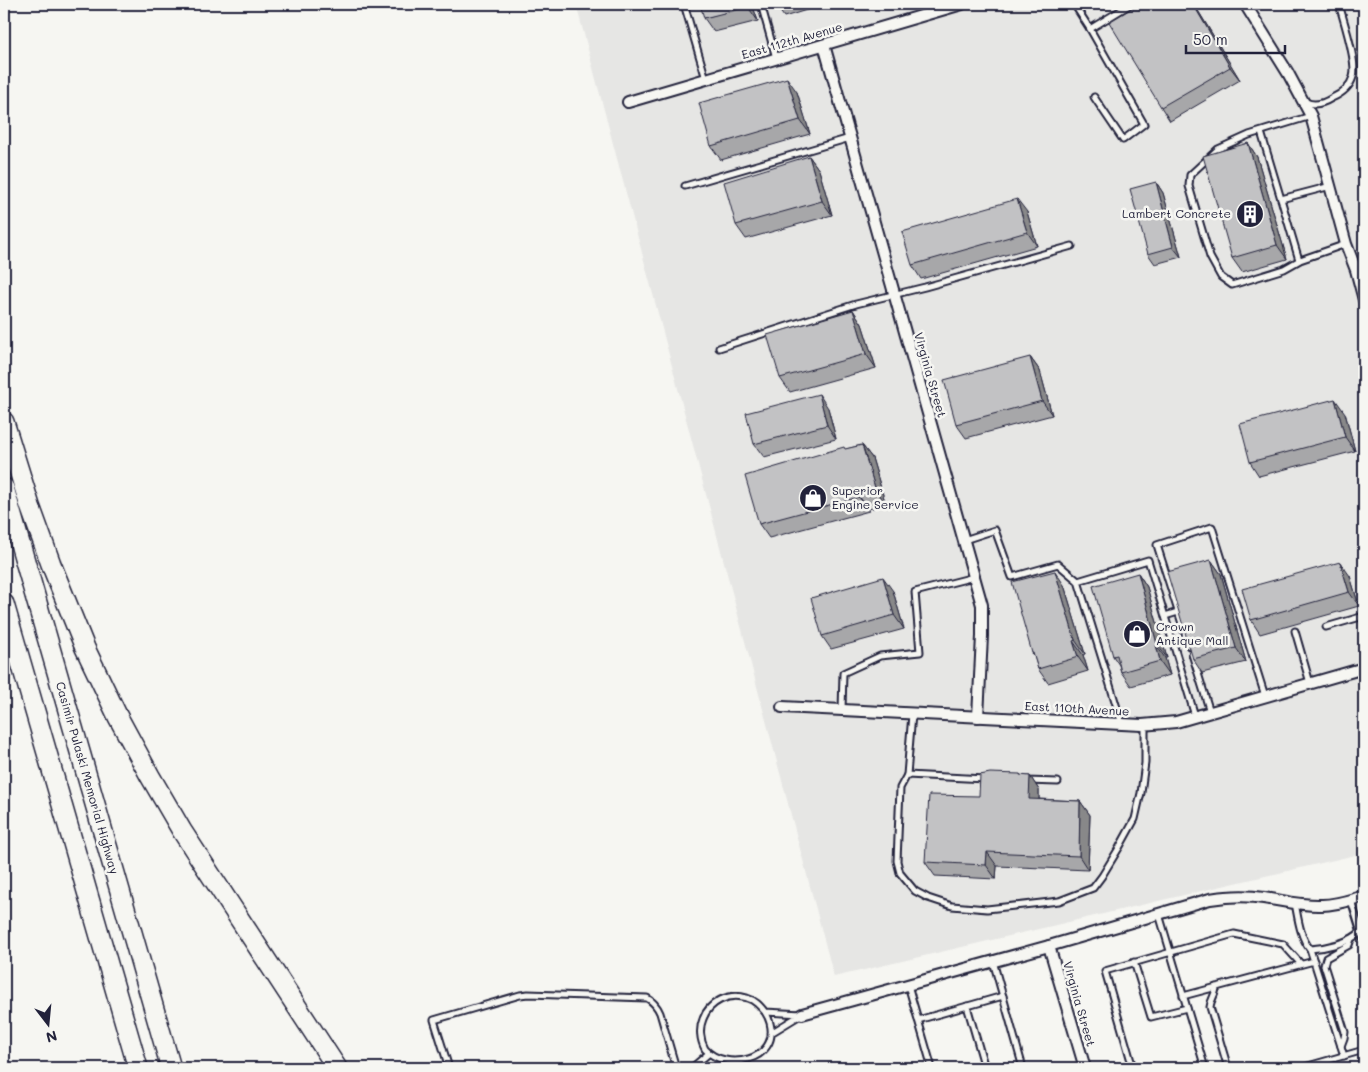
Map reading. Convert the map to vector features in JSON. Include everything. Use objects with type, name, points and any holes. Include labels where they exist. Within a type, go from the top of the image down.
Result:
[{"type":"highway","points":[[4,422],[30,506],[51,564],[85,648],[118,717],[182,831],[337,1068]]},
{"type":"highway","name":"Casimir Pulaski Memorial Highway","points":[[4,488],[171,1068]]},
{"type":"highway","points":[[4,604],[138,1068]]},
{"type":"street","name":"East 112th Avenue","points":[[628,102],[962,4]]},
{"type":"street","points":[[1246,4],[1288,73],[1311,116],[1346,244],[1360,269],[1364,300]]},
{"type":"street","name":"Virginia Street","points":[[824,45],[982,605],[978,717]]},
{"type":"street","name":"East 110th Avenue","points":[[782,707],[1122,724],[1176,722],[1364,668]]},
{"type":"street","points":[[802,1014],[1049,946],[1198,902],[1222,897],[1251,896],[1323,905],[1336,904],[1364,896]]},
{"type":"street","name":"Virginia Street","points":[[1049,946],[1085,1068]]},
{"type":"lane","points":[[684,4],[706,79]]},
{"type":"lane","points":[[760,4],[776,59]]},
{"type":"lane","points":[[1074,4],[1144,124],[1123,140],[1094,96]]},
{"type":"lane","points":[[1090,29],[1131,4]]},
{"type":"lane","points":[[1303,100],[1310,104],[1321,103],[1330,99],[1341,93],[1354,76],[1354,64],[1339,4]]},
{"type":"lane","points":[[1311,116],[1250,135],[1218,149],[1190,175],[1189,186],[1210,257],[1221,277],[1232,285],[1284,269],[1299,260],[1346,244]]},
{"type":"lane","points":[[1261,132],[1299,260]]},
{"type":"lane","points":[[685,186],[850,138]]},
{"type":"lane","points":[[1281,199],[1331,186]]},
{"type":"lane","points":[[719,348],[856,304],[1072,246]]},
{"type":"lane","points":[[1210,712],[1158,545],[1212,527],[1266,696]]},
{"type":"lane","points":[[963,540],[995,530],[1012,577],[1058,564],[1078,581],[1122,724]]},
{"type":"lane","points":[[1078,581],[1148,560],[1195,716]]},
{"type":"lane","points":[[842,710],[844,673],[880,656],[920,652],[915,592],[974,577]]},
{"type":"lane","points":[[1165,616],[1178,612]]},
{"type":"lane","points":[[1326,627],[1364,616]]},
{"type":"lane","points":[[1296,631],[1310,684]]},
{"type":"lane","points":[[912,714],[907,775],[900,788],[897,861],[900,873],[915,891],[928,898],[952,906],[987,909],[1059,901],[1093,888],[1135,819],[1145,764],[1145,724]]},
{"type":"lane","points":[[907,775],[992,779]]},
{"type":"lane","points":[[1020,780],[1058,782]]},
{"type":"lane","points":[[1351,900],[1364,942]]},
{"type":"lane","points":[[1295,903],[1301,932],[1310,949],[1344,1056]]},
{"type":"lane","points":[[1159,914],[1205,1068]]},
{"type":"lane","points":[[1310,949],[1338,944],[1351,939],[1361,931]]},
{"type":"lane","points":[[1133,1068],[1104,971],[1234,934],[1283,944],[1301,964]]},
{"type":"lane","points":[[1341,1046],[1345,1032],[1324,965],[1326,958],[1349,945],[1351,939]]},
{"type":"lane","points":[[993,961],[1023,1068]]},
{"type":"lane","points":[[1183,996],[1314,961]]},
{"type":"lane","points":[[1134,962],[1152,1017],[1187,1008]]},
{"type":"lane","points":[[908,985],[932,1068]]},
{"type":"lane","points":[[1216,987],[1210,1007],[1228,1068]]},
{"type":"lane","points":[[449,1068],[434,1020],[528,994],[647,998],[657,1007],[676,1068]]},
{"type":"lane","points":[[737,996],[748,998],[758,1004],[770,1022],[771,1033],[768,1045],[762,1055],[752,1062],[741,1066],[729,1066],[718,1062],[708,1054],[702,1044],[700,1032],[702,1020],[707,1010],[716,1002],[726,997],[737,996]]},
{"type":"lane","points":[[918,1020],[1002,996]]},
{"type":"lane","points":[[967,1006],[985,1068]]},
{"type":"lane","points":[[765,1012],[802,1014]]},
{"type":"lane","points":[[771,1033],[802,1014]]},
{"type":"lane","points":[[1301,1068],[1364,1050]]},
{"type":"lane","points":[[690,1068],[708,1054]]},
{"type":"shaded area","points":[[576,4],[1364,4],[1364,853],[834,977]]},
{"type":"building","points":[[700,4],[747,4],[748,7],[704,18]]},
{"type":"building","points":[[1139,4],[1193,4],[1230,67],[1161,107],[1109,22]]},
{"type":"building","points":[[787,78],[800,120],[711,146],[699,103]]},
{"type":"building","name":"Lambert Concrete","points":[[1248,143],[1277,245],[1232,258],[1203,156]]},
{"type":"building","points":[[809,156],[822,201],[736,225],[724,182]]},
{"type":"building","points":[[1156,182],[1173,247],[1148,254],[1130,189]]},
{"type":"building","points":[[1017,199],[1027,232],[912,265],[902,232]]},
{"type":"building","points":[[853,310],[866,354],[780,378],[767,335]]},
{"type":"building","points":[[1030,357],[1042,401],[956,424],[944,380]]},
{"type":"building","points":[[819,394],[827,425],[754,444],[746,413]]},
{"type":"building","points":[[1335,399],[1345,437],[1250,462],[1240,424]]},
{"type":"building","points":[[862,445],[876,491],[759,524],[745,476],[844,447],[845,449]]},
{"type":"building","points":[[1211,560],[1236,648],[1193,659],[1167,572]]},
{"type":"building","points":[[1340,562],[1349,592],[1251,620],[1242,589]]},
{"type":"building","points":[[1055,571],[1078,657],[1038,669],[1012,582]]},
{"type":"building","points":[[1138,573],[1160,661],[1121,672],[1117,655],[1113,656],[1093,586]]},
{"type":"building","points":[[883,577],[894,615],[822,636],[811,598]]},
{"type":"building","points":[[990,773],[1030,776],[1029,799],[1080,801],[1079,856],[987,852],[986,865],[925,862],[929,795],[979,796],[980,775]]},
{"type":"place","name":"Lambert Concrete","points":[[1250,214]]},
{"type":"place","name":"Superior Engine Service","points":[[813,498]]},
{"type":"place","name":"Crown Antique Mall","points":[[1137,634]]}]
